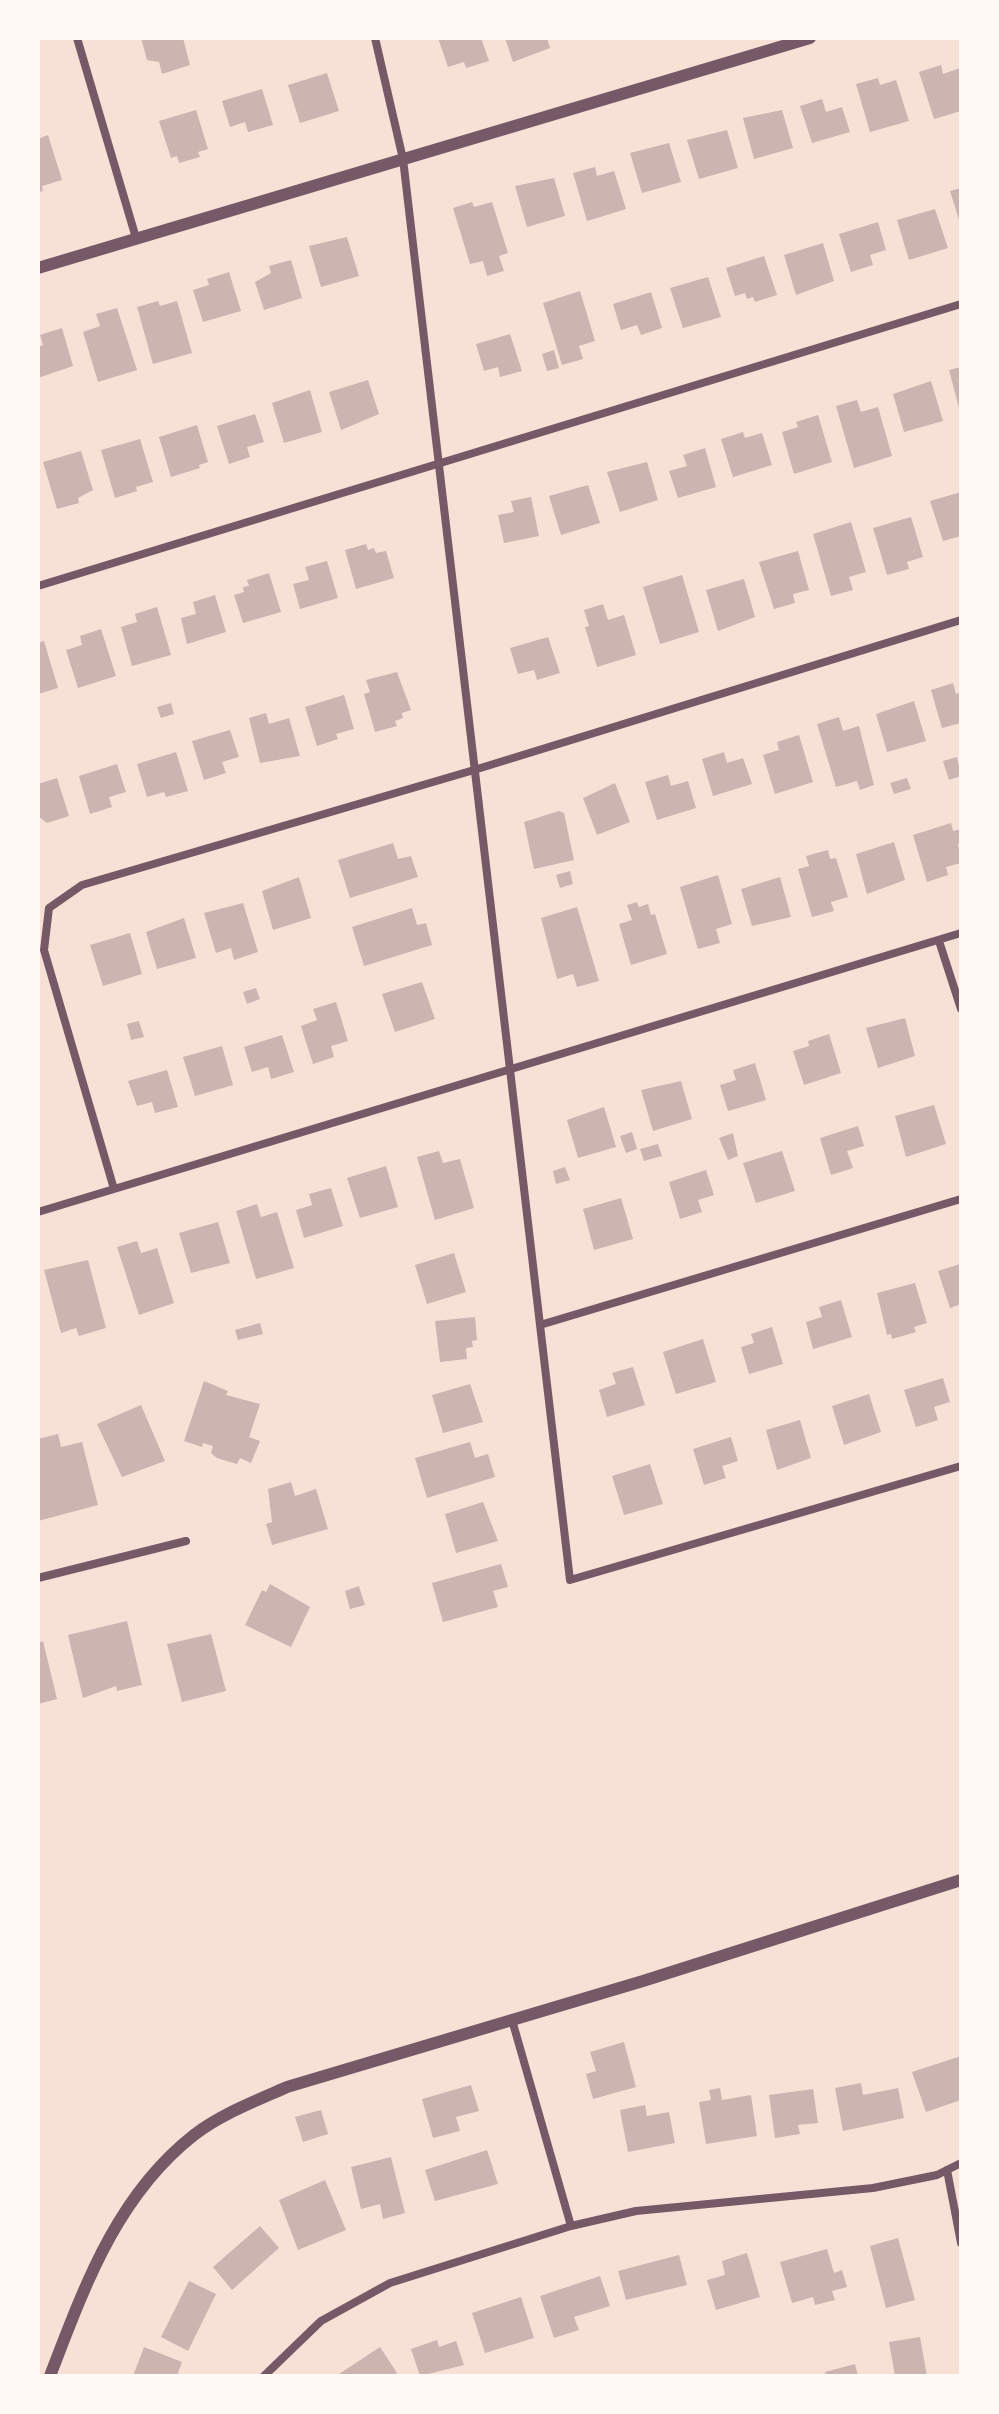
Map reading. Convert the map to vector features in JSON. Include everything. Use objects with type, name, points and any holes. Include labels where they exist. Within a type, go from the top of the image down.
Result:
[{"type":"street","points":[[77,38],[136,238]]},
{"type":"street","points":[[375,38],[403,159],[570,1580],[961,1466]]},
{"type":"street","points":[[38,268],[810,38]]},
{"type":"street","points":[[38,586],[961,304]]},
{"type":"street","points":[[114,1189],[44,950],[49,908],[82,885],[474,770],[961,620]]},
{"type":"street","points":[[38,1212],[961,933]]},
{"type":"street","points":[[939,941],[961,1009]]},
{"type":"street","points":[[540,1325],[961,1199]]},
{"type":"street","points":[[38,1578],[186,1541]]},
{"type":"street","points":[[50,2376],[102,2249],[123,2214],[163,2162],[196,2134],[287,2087],[961,1880]]},
{"type":"street","points":[[512,2020],[571,2226]]},
{"type":"street","points":[[264,2376],[321,2321],[390,2283],[571,2226],[636,2211],[873,2188],[947,2170],[961,2163]]},
{"type":"street","points":[[947,2170],[961,2243]]},
{"type":"building","points":[[141,38],[183,38],[190,65],[162,74],[159,62],[147,60]]},
{"type":"building","points":[[438,38],[481,38],[489,61],[466,68],[464,62],[448,67]]},
{"type":"building","points":[[505,38],[547,38],[550,48],[513,62]]},
{"type":"building","points":[[941,65],[943,74],[960,68],[961,111],[934,119],[919,72]]},
{"type":"building","points":[[327,73],[339,111],[300,123],[288,85]]},
{"type":"building","points":[[878,78],[880,85],[896,80],[909,121],[870,132],[856,84]]},
{"type":"building","points":[[262,89],[273,125],[248,132],[245,122],[230,127],[222,101]]},
{"type":"building","points":[[822,99],[826,112],[842,107],[850,132],[812,143],[800,106]]},
{"type":"building","points":[[196,110],[208,149],[198,152],[200,157],[179,163],[177,156],[171,158],[159,121]]},
{"type":"building","points":[[782,110],[793,148],[754,159],[743,118]]},
{"type":"building","points":[[727,130],[738,168],[699,179],[687,140]]},
{"type":"building","points":[[48,135],[62,180],[42,186],[43,191],[38,192],[38,139]]},
{"type":"building","points":[[669,143],[681,182],[642,193],[630,153]]},
{"type":"building","points":[[595,167],[597,176],[614,171],[626,209],[587,221],[573,173]]},
{"type":"building","points":[[554,178],[565,216],[527,227],[515,186]]},
{"type":"building","points":[[961,188],[961,223],[960,223],[950,191]]},
{"type":"building","points":[[472,202],[474,207],[492,202],[508,253],[499,256],[504,271],[487,276],[483,261],[470,264],[453,208]]},
{"type":"building","points":[[935,209],[948,248],[909,260],[897,220]]},
{"type":"building","points":[[878,222],[886,250],[870,255],[873,265],[851,272],[839,234]]},
{"type":"building","points":[[347,237],[359,276],[321,287],[309,246]]},
{"type":"building","points":[[823,243],[834,281],[796,295],[784,255]]},
{"type":"building","points":[[764,256],[777,295],[755,302],[753,297],[747,299],[745,293],[735,296],[726,268]]},
{"type":"building","points":[[291,260],[302,298],[264,310],[255,282],[271,273],[269,266]]},
{"type":"building","points":[[229,272],[241,311],[203,322],[193,290],[209,285],[207,279]]},
{"type":"building","points":[[708,277],[721,317],[683,328],[670,288]]},
{"type":"building","points":[[580,291],[595,341],[579,346],[583,359],[562,365],[543,303]]},
{"type":"building","points":[[651,292],[662,328],[641,335],[637,325],[621,330],[613,304]]},
{"type":"building","points":[[158,301],[160,306],[177,301],[192,353],[153,364],[137,307]]},
{"type":"building","points":[[117,308],[137,370],[98,382],[83,332],[100,326],[96,314]]},
{"type":"building","points":[[62,328],[73,366],[38,378],[38,347],[43,345],[40,335]]},
{"type":"building","points":[[510,334],[522,371],[500,377],[498,367],[484,371],[476,344]]},
{"type":"building","points":[[554,350],[559,368],[547,371],[542,354]]},
{"type":"building","points":[[961,367],[961,412],[960,412],[949,370]]},
{"type":"building","points":[[368,380],[379,414],[341,430],[329,392]]},
{"type":"building","points":[[931,381],[943,421],[904,432],[893,394]]},
{"type":"building","points":[[310,390],[322,432],[284,443],[272,403]]},
{"type":"building","points":[[857,400],[861,412],[878,407],[892,456],[854,468],[836,406]]},
{"type":"building","points":[[255,414],[264,442],[247,447],[250,457],[229,464],[217,426]]},
{"type":"building","points":[[818,415],[832,462],[794,474],[782,432],[798,427],[796,422]]},
{"type":"building","points":[[197,425],[208,462],[199,465],[200,468],[171,477],[159,437]]},
{"type":"building","points":[[743,432],[745,438],[762,433],[772,465],[733,477],[721,439]]},
{"type":"building","points":[[140,439],[153,482],[115,498],[101,450]]},
{"type":"building","points":[[705,448],[716,487],[678,498],[669,471],[687,466],[683,455]]},
{"type":"building","points":[[81,451],[93,490],[78,498],[79,503],[57,509],[43,462]]},
{"type":"building","points":[[647,462],[658,500],[620,512],[607,472]]},
{"type":"building","points":[[588,485],[600,523],[561,535],[549,496]]},
{"type":"building","points":[[961,492],[961,536],[943,541],[930,501]]},
{"type":"building","points":[[531,497],[539,536],[504,543],[498,515],[514,512],[511,501]]},
{"type":"building","points":[[911,517],[923,557],[907,562],[909,569],[887,575],[873,528]]},
{"type":"building","points":[[851,522],[866,572],[849,577],[853,590],[831,596],[813,534]]},
{"type":"building","points":[[366,544],[368,550],[374,548],[376,553],[386,551],[394,578],[356,589],[345,550]]},
{"type":"building","points":[[798,551],[809,590],[793,594],[795,603],[774,609],[759,562]]},
{"type":"building","points":[[327,561],[338,598],[300,609],[293,584],[309,580],[305,567]]},
{"type":"building","points":[[269,573],[281,612],[243,623],[234,595],[244,592],[243,587],[249,586],[247,580]]},
{"type":"building","points":[[682,575],[699,632],[660,644],[643,587]]},
{"type":"building","points":[[744,579],[755,617],[718,631],[706,590]]},
{"type":"building","points":[[215,595],[226,632],[187,644],[181,618],[196,614],[193,602]]},
{"type":"building","points":[[603,604],[608,620],[624,615],[636,655],[597,667],[585,627],[589,626],[584,610]]},
{"type":"building","points":[[157,607],[171,655],[132,666],[121,627],[137,622],[135,614]]},
{"type":"building","points":[[101,629],[116,676],[78,688],[66,650],[82,645],[80,636]]},
{"type":"building","points":[[548,637],[560,673],[537,680],[534,670],[518,674],[510,648]]},
{"type":"building","points":[[44,641],[58,688],[38,694],[38,643]]},
{"type":"building","points":[[397,672],[411,710],[402,713],[403,718],[395,721],[397,726],[375,732],[364,694],[370,692],[366,680]]},
{"type":"building","points":[[953,683],[956,694],[961,692],[961,723],[942,728],[931,690]]},
{"type":"building","points":[[344,695],[354,729],[336,734],[338,739],[317,746],[305,707]]},
{"type":"building","points":[[914,701],[926,741],[887,752],[876,714]]},
{"type":"building","points":[[171,703],[174,714],[161,718],[157,707]]},
{"type":"building","points":[[266,713],[269,724],[289,718],[300,756],[260,763],[249,718]]},
{"type":"building","points":[[839,717],[843,731],[859,726],[874,785],[860,790],[857,781],[836,787],[817,724]]},
{"type":"building","points":[[230,730],[239,757],[222,762],[226,773],[204,780],[192,741]]},
{"type":"building","points":[[799,735],[813,782],[775,794],[763,755],[779,750],[777,742]]},
{"type":"building","points":[[176,752],[188,791],[166,797],[164,792],[147,797],[137,764]]},
{"type":"building","points":[[724,752],[727,763],[743,758],[752,784],[713,796],[702,759]]},
{"type":"building","points":[[957,757],[961,776],[949,780],[943,761]]},
{"type":"building","points":[[117,764],[126,792],[109,797],[112,807],[90,814],[79,776]]},
{"type":"building","points":[[668,775],[671,786],[688,781],[696,808],[657,820],[645,782]]},
{"type":"building","points":[[57,778],[69,816],[47,823],[38,816],[38,784]]},
{"type":"building","points":[[907,778],[911,789],[894,794],[890,783]]},
{"type":"building","points":[[615,783],[630,822],[597,835],[583,798]]},
{"type":"building","points":[[559,811],[564,813],[574,860],[534,869],[524,822]]},
{"type":"building","points":[[951,823],[953,831],[961,829],[961,843],[958,844],[961,863],[946,867],[948,875],[927,882],[913,835]]},
{"type":"building","points":[[894,842],[905,880],[867,894],[856,854]]},
{"type":"building","points":[[393,843],[398,859],[411,856],[418,877],[350,898],[338,860]]},
{"type":"building","points":[[828,850],[830,859],[836,858],[848,897],[831,902],[834,911],[812,917],[798,869],[809,866],[806,856]]},
{"type":"building","points":[[570,871],[573,884],[560,888],[556,875]]},
{"type":"building","points":[[718,875],[732,924],[716,929],[720,943],[698,949],[680,887]]},
{"type":"building","points":[[299,877],[311,918],[273,930],[262,891]]},
{"type":"building","points":[[780,877],[791,917],[752,926],[741,889]]},
{"type":"building","points":[[637,902],[639,907],[648,904],[651,915],[655,914],[667,954],[631,965],[619,924],[632,920],[627,905]]},
{"type":"building","points":[[243,903],[258,952],[234,960],[231,948],[216,953],[204,913]]},
{"type":"building","points":[[577,907],[599,981],[577,987],[573,974],[557,979],[541,918]]},
{"type":"building","points":[[412,908],[417,925],[426,923],[432,945],[364,966],[352,927]]},
{"type":"building","points":[[184,918],[196,958],[157,969],[146,932]]},
{"type":"building","points":[[130,933],[142,974],[103,986],[90,945]]},
{"type":"building","points":[[422,982],[435,1019],[395,1032],[382,994]]},
{"type":"building","points":[[256,988],[260,999],[247,1004],[243,992]]},
{"type":"building","points":[[336,1002],[348,1041],[331,1046],[334,1057],[313,1064],[301,1026],[317,1020],[313,1009]]},
{"type":"building","points":[[905,1018],[915,1056],[878,1068],[866,1028]]},
{"type":"building","points":[[139,1021],[144,1037],[131,1040],[127,1024]]},
{"type":"building","points":[[829,1034],[841,1073],[804,1085],[793,1051],[809,1046],[808,1041]]},
{"type":"building","points":[[282,1035],[294,1072],[271,1079],[268,1067],[252,1072],[244,1047]]},
{"type":"building","points":[[222,1046],[233,1085],[195,1096],[183,1057]]},
{"type":"building","points":[[755,1063],[766,1100],[728,1111],[720,1085],[736,1080],[733,1070]]},
{"type":"building","points":[[167,1070],[178,1107],[155,1113],[152,1102],[137,1106],[128,1081]]},
{"type":"building","points":[[681,1081],[692,1119],[653,1131],[641,1090]]},
{"type":"building","points":[[934,1105],[946,1144],[906,1157],[895,1116]]},
{"type":"building","points":[[604,1107],[616,1147],[578,1158],[567,1120]]},
{"type":"building","points":[[858,1126],[864,1146],[847,1151],[853,1168],[831,1175],[820,1138]]},
{"type":"building","points":[[632,1132],[637,1149],[626,1153],[620,1136]]},
{"type":"building","points":[[733,1133],[738,1156],[728,1160],[719,1138]]},
{"type":"building","points":[[658,1144],[662,1156],[644,1161],[640,1149]]},
{"type":"building","points":[[439,1151],[443,1163],[460,1159],[474,1208],[435,1220],[417,1157]]},
{"type":"building","points":[[782,1151],[795,1191],[756,1203],[743,1163]]},
{"type":"building","points":[[386,1166],[398,1207],[360,1218],[347,1178]]},
{"type":"building","points":[[565,1167],[570,1180],[556,1184],[553,1171]]},
{"type":"building","points":[[706,1170],[714,1195],[698,1200],[702,1212],[680,1219],[669,1182]]},
{"type":"building","points":[[331,1188],[343,1226],[304,1238],[296,1210],[312,1205],[309,1194]]},
{"type":"building","points":[[621,1198],[633,1239],[594,1250],[583,1209]]},
{"type":"building","points":[[257,1204],[261,1217],[277,1212],[294,1268],[256,1279],[236,1211]]},
{"type":"building","points":[[218,1222],[230,1263],[191,1273],[179,1233]]},
{"type":"building","points":[[137,1241],[141,1253],[157,1248],[174,1303],[139,1315],[117,1247]]},
{"type":"building","points":[[454,1253],[466,1292],[427,1304],[415,1265]]},
{"type":"building","points":[[88,1260],[106,1328],[79,1336],[76,1328],[61,1333],[44,1270]]},
{"type":"building","points":[[960,1264],[961,1304],[950,1308],[938,1271]]},
{"type":"building","points":[[915,1283],[927,1323],[914,1327],[916,1332],[892,1339],[891,1334],[887,1335],[877,1293]]},
{"type":"building","points":[[841,1300],[852,1337],[813,1349],[806,1322],[822,1317],[819,1307]]},
{"type":"building","points":[[475,1317],[477,1340],[472,1341],[473,1347],[466,1348],[467,1359],[440,1362],[435,1321]]},
{"type":"building","points":[[260,1323],[263,1334],[238,1340],[235,1330]]},
{"type":"building","points":[[772,1327],[783,1364],[749,1374],[741,1347],[754,1343],[751,1334]]},
{"type":"building","points":[[703,1339],[716,1382],[676,1394],[663,1352]]},
{"type":"building","points":[[633,1367],[645,1405],[607,1417],[599,1390],[616,1384],[612,1373]]},
{"type":"building","points":[[943,1378],[950,1402],[934,1407],[938,1420],[916,1427],[904,1390]]},
{"type":"building","points":[[204,1381],[228,1391],[226,1395],[260,1404],[249,1437],[260,1441],[251,1463],[240,1458],[237,1464],[217,1458],[211,1453],[213,1446],[203,1443],[202,1447],[184,1441]]},
{"type":"building","points":[[470,1384],[483,1422],[443,1433],[432,1395]]},
{"type":"building","points":[[869,1394],[881,1432],[844,1445],[832,1406]]},
{"type":"building","points":[[141,1405],[165,1461],[122,1477],[97,1424]]},
{"type":"building","points":[[800,1420],[811,1458],[777,1470],[766,1430]]},
{"type":"building","points":[[58,1434],[61,1447],[82,1442],[98,1505],[38,1521],[38,1439]]},
{"type":"building","points":[[731,1437],[738,1461],[722,1466],[726,1478],[704,1485],[693,1449]]},
{"type":"building","points":[[470,1442],[475,1458],[488,1454],[495,1477],[427,1498],[415,1458]]},
{"type":"building","points":[[650,1464],[663,1504],[624,1515],[612,1476]]},
{"type":"building","points":[[291,1482],[295,1496],[316,1489],[328,1529],[272,1545],[266,1524],[272,1522],[268,1489]]},
{"type":"building","points":[[483,1502],[498,1541],[456,1553],[445,1514]]},
{"type":"building","points":[[501,1564],[508,1587],[493,1591],[498,1607],[443,1622],[432,1583]]},
{"type":"building","points":[[270,1584],[310,1607],[291,1647],[245,1625],[262,1590],[266,1592]]},
{"type":"building","points":[[359,1586],[365,1605],[350,1609],[345,1591]]},
{"type":"building","points":[[127,1621],[142,1685],[117,1691],[116,1686],[83,1698],[68,1635]]},
{"type":"building","points":[[211,1634],[226,1691],[182,1702],[167,1644]]},
{"type":"building","points":[[43,1641],[57,1699],[38,1704],[38,1643]]},
{"type":"building","points":[[624,2042],[636,2087],[593,2099],[586,2074],[596,2071],[590,2052]]},
{"type":"building","points":[[961,2056],[961,2100],[926,2112],[912,2072]]},
{"type":"building","points":[[861,2083],[863,2095],[898,2088],[904,2118],[843,2131],[835,2088]]},
{"type":"building","points":[[471,2085],[479,2111],[456,2117],[460,2131],[433,2138],[422,2099]]},
{"type":"building","points":[[720,2088],[722,2100],[751,2095],[757,2136],[706,2144],[699,2102],[711,2100],[709,2090]]},
{"type":"building","points":[[813,2089],[818,2123],[798,2125],[800,2134],[775,2138],[769,2095]]},
{"type":"building","points":[[645,2105],[647,2116],[669,2112],[675,2143],[628,2152],[620,2110]]},
{"type":"building","points":[[321,2110],[328,2134],[303,2142],[295,2117]]},
{"type":"building","points":[[487,2150],[498,2184],[435,2201],[425,2170]]},
{"type":"building","points":[[391,2157],[405,2213],[383,2219],[380,2204],[361,2209],[351,2167]]},
{"type":"building","points":[[325,2180],[346,2230],[298,2250],[279,2200]]},
{"type":"building","points":[[260,2226],[279,2248],[232,2290],[213,2267]]},
{"type":"building","points":[[898,2238],[915,2300],[886,2308],[870,2246]]},
{"type":"building","points":[[827,2249],[834,2273],[842,2270],[847,2287],[832,2291],[835,2300],[815,2305],[813,2297],[792,2303],[780,2262]]},
{"type":"building","points":[[747,2253],[760,2297],[716,2310],[707,2280],[725,2275],[722,2261]]},
{"type":"building","points":[[679,2255],[687,2285],[626,2300],[618,2271]]},
{"type":"building","points":[[600,2276],[610,2306],[574,2317],[579,2330],[554,2338],[540,2296]]},
{"type":"building","points":[[189,2281],[216,2294],[188,2351],[161,2337]]},
{"type":"building","points":[[521,2297],[534,2338],[485,2353],[472,2313]]},
{"type":"building","points":[[920,2337],[927,2376],[895,2376],[889,2342]]},
{"type":"building","points":[[437,2340],[439,2347],[456,2341],[464,2365],[420,2376],[411,2349]]},
{"type":"building","points":[[144,2347],[182,2362],[177,2376],[133,2376]]},
{"type":"building","points":[[380,2347],[397,2373],[392,2376],[336,2376]]},
{"type":"building","points":[[855,2364],[858,2376],[826,2376],[825,2372]]}]
